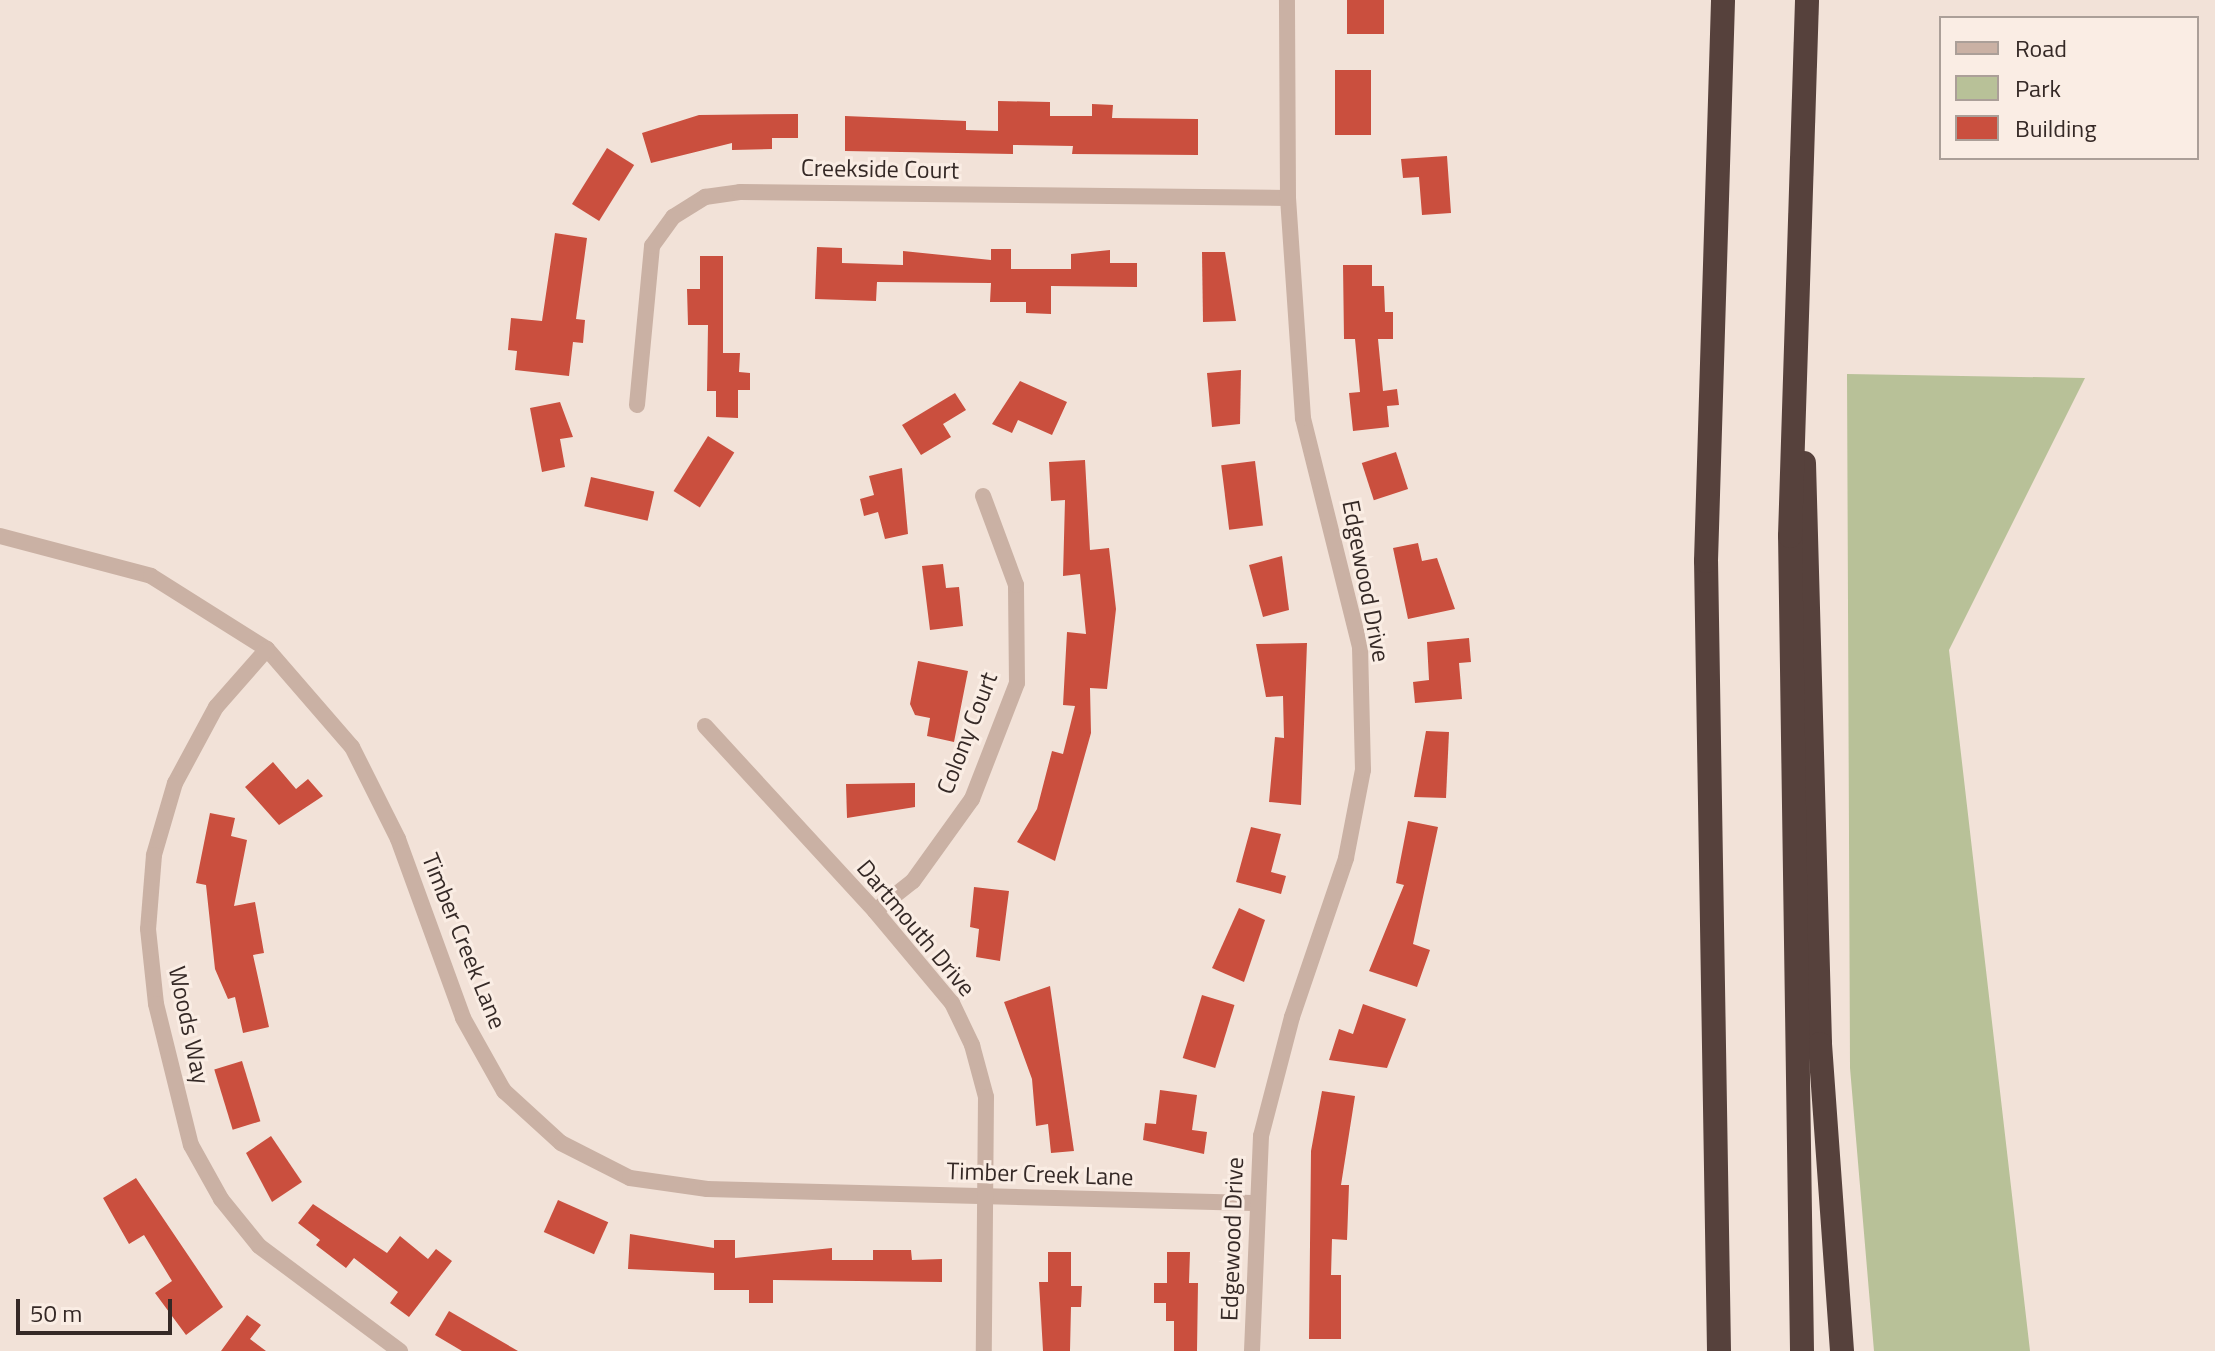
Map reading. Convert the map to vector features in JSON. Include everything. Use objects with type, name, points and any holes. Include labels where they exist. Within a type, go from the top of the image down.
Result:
[{"type":"highway","points":[[1719,1351],[1706,561],[1723,0]]},
{"type":"highway","points":[[1802,1351],[1793,370],[1807,0]]},
{"type":"highway","points":[[1793,370],[1811,516],[1820,1044],[1842,1351]]},
{"type":"street","name":"Edgewood Drive","points":[[1252,1351],[1253,1203],[1261,1136],[1292,1017],[1346,858],[1363,770],[1360,647],[1303,418],[1288,198],[1287,0]]},
{"type":"street","name":"Creekside Court","points":[[637,405],[652,246],[673,217],[705,197],[740,192],[1288,198]]},
{"type":"street","name":"Colony Court","points":[[875,911],[913,881],[972,799],[1017,683],[1016,585],[983,496]]},
{"type":"street","name":"Timber Creek Lane","points":[[0,536],[151,576],[267,649],[352,747],[398,839],[463,1018],[504,1091],[561,1143],[630,1178],[707,1189],[1253,1203]]},
{"type":"street","name":"Woods Way","points":[[267,649],[216,707],[175,783],[153,870],[148,929],[156,1004],[191,1145],[221,1199],[259,1246],[400,1351]]},
{"type":"street","name":"Dartmouth Drive","points":[[705,726],[875,911],[952,1003],[972,1045],[986,1097],[988,1196],[984,1351]]},
{"type":"green space","points":[[1847,374],[2085,378],[1949,650],[2030,1351],[1874,1351],[1850,1068]]},
{"type":"building","points":[[1347,0],[1384,0],[1384,34],[1347,34]]},
{"type":"building","points":[[1335,70],[1371,70],[1371,135],[1335,135]]},
{"type":"building","points":[[998,101],[1050,102],[1050,116],[1092,116],[1092,104],[1113,105],[1112,118],[1198,119],[1198,155],[1072,154],[1073,146],[1013,145],[1013,154],[845,151],[845,116],[966,121],[966,130],[998,131]]},
{"type":"building","points":[[798,114],[798,138],[772,138],[772,149],[732,150],[732,143],[651,163],[642,133],[699,115]]},
{"type":"building","points":[[607,148],[634,165],[599,221],[572,204]]},
{"type":"building","points":[[1447,156],[1451,213],[1422,215],[1419,177],[1403,178],[1401,159]]},
{"type":"building","points":[[555,233],[587,238],[576,319],[585,320],[583,343],[573,342],[569,376],[515,370],[517,351],[508,350],[511,318],[542,321]]},
{"type":"building","points":[[817,247],[842,248],[842,263],[903,265],[903,251],[991,260],[991,249],[1011,249],[1011,269],[1071,269],[1071,254],[1110,250],[1110,263],[1137,263],[1137,287],[1051,286],[1051,314],[1026,313],[1026,302],[990,302],[991,283],[877,282],[876,301],[815,299]]},
{"type":"building","points":[[1202,252],[1225,252],[1236,321],[1203,322]]},
{"type":"building","points":[[700,256],[723,256],[723,353],[740,353],[739,372],[750,373],[750,390],[738,390],[738,418],[716,417],[716,391],[707,391],[708,325],[688,325],[687,289],[700,289]]},
{"type":"building","points":[[1343,265],[1372,265],[1372,286],[1384,286],[1385,312],[1393,312],[1393,339],[1378,339],[1383,391],[1397,389],[1399,405],[1387,406],[1389,427],[1353,431],[1349,393],[1360,392],[1355,339],[1344,339]]},
{"type":"building","points":[[1241,370],[1240,424],[1212,427],[1207,373]]},
{"type":"building","points":[[1020,381],[1067,402],[1052,435],[1018,420],[1012,433],[992,424]]},
{"type":"building","points":[[955,393],[966,410],[943,424],[951,437],[921,455],[902,425]]},
{"type":"building","points":[[560,402],[573,437],[560,439],[565,467],[542,472],[530,408]]},
{"type":"building","points":[[708,436],[734,452],[700,508],[674,491]]},
{"type":"building","points":[[1396,452],[1408,489],[1374,500],[1362,463]]},
{"type":"building","points":[[1085,460],[1090,550],[1109,548],[1116,609],[1107,689],[1090,688],[1091,733],[1055,861],[1017,842],[1037,809],[1052,751],[1063,754],[1075,706],[1063,705],[1067,632],[1086,634],[1080,574],[1063,576],[1065,500],[1051,501],[1049,462]]},
{"type":"building","points":[[1255,461],[1263,526],[1229,530],[1221,465]]},
{"type":"building","points":[[902,468],[908,534],[885,539],[878,512],[864,516],[860,499],[874,495],[869,476]]},
{"type":"building","points":[[591,477],[654,492],[648,521],[584,506]]},
{"type":"building","points":[[1418,543],[1422,561],[1437,558],[1455,609],[1408,619],[1393,548]]},
{"type":"building","points":[[1282,556],[1289,610],[1263,617],[1249,565]]},
{"type":"building","points":[[943,564],[946,588],[959,587],[963,626],[930,630],[922,566]]},
{"type":"building","points":[[1469,638],[1471,662],[1459,663],[1462,699],[1415,703],[1413,682],[1429,680],[1427,642]]},
{"type":"building","points":[[1307,643],[1301,805],[1269,802],[1275,737],[1284,738],[1283,696],[1266,697],[1256,644]]},
{"type":"building","points":[[918,661],[968,671],[954,742],[927,736],[930,718],[915,715],[910,704]]},
{"type":"building","points":[[1426,731],[1449,732],[1446,798],[1414,797]]},
{"type":"building","points":[[273,762],[296,789],[308,779],[323,796],[279,825],[245,787]]},
{"type":"building","points":[[915,783],[915,807],[847,818],[846,784]]},
{"type":"building","points":[[210,813],[235,818],[231,836],[247,840],[234,906],[255,902],[264,953],[253,955],[269,1027],[243,1033],[235,997],[228,999],[215,969],[206,885],[196,883]]},
{"type":"building","points":[[1408,821],[1438,827],[1413,944],[1430,950],[1417,987],[1369,971],[1404,885],[1396,883]]},
{"type":"building","points":[[1251,827],[1281,834],[1271,872],[1286,876],[1281,894],[1236,882]]},
{"type":"building","points":[[974,887],[1009,891],[1000,961],[976,957],[979,929],[970,927]]},
{"type":"building","points":[[1239,908],[1265,920],[1244,982],[1212,968]]},
{"type":"building","points":[[1050,986],[1074,1151],[1051,1153],[1048,1124],[1036,1126],[1032,1079],[1004,1002]]},
{"type":"building","points":[[1202,995],[1235,1005],[1215,1068],[1183,1058]]},
{"type":"building","points":[[1363,1004],[1406,1019],[1387,1068],[1329,1060],[1339,1029],[1353,1034]]},
{"type":"building","points":[[242,1061],[260,1121],[233,1130],[214,1069]]},
{"type":"building","points":[[1160,1090],[1197,1095],[1192,1130],[1207,1132],[1204,1154],[1143,1140],[1145,1123],[1156,1124]]},
{"type":"building","points":[[1322,1091],[1355,1096],[1341,1185],[1349,1185],[1347,1240],[1332,1239],[1331,1275],[1341,1275],[1341,1339],[1309,1339],[1311,1151]]},
{"type":"building","points":[[271,1136],[302,1182],[272,1202],[246,1153]]},
{"type":"building","points":[[136,1178],[223,1307],[186,1335],[155,1293],[172,1281],[144,1235],[129,1244],[103,1198]]},
{"type":"building","points":[[558,1200],[608,1222],[594,1254],[544,1232]]},
{"type":"building","points":[[313,1204],[387,1253],[400,1236],[428,1259],[436,1249],[452,1261],[409,1317],[390,1303],[398,1292],[354,1258],[346,1268],[316,1245],[320,1240],[298,1223]]},
{"type":"building","points":[[630,1234],[714,1248],[714,1240],[735,1240],[735,1258],[832,1248],[832,1260],[873,1260],[873,1250],[911,1250],[912,1260],[942,1259],[942,1282],[773,1280],[773,1303],[749,1303],[749,1290],[714,1290],[714,1273],[628,1269]]},
{"type":"building","points":[[1048,1252],[1071,1252],[1071,1286],[1082,1286],[1081,1307],[1071,1307],[1070,1351],[1043,1351],[1039,1282],[1048,1282]]},
{"type":"building","points":[[1167,1252],[1190,1252],[1189,1283],[1198,1283],[1197,1351],[1174,1351],[1174,1321],[1166,1321],[1166,1303],[1154,1303],[1154,1283],[1167,1283]]},
{"type":"building","points":[[449,1311],[518,1351],[462,1351],[435,1335]]},
{"type":"building","points":[[247,1315],[261,1325],[250,1339],[266,1351],[221,1351]]}]
